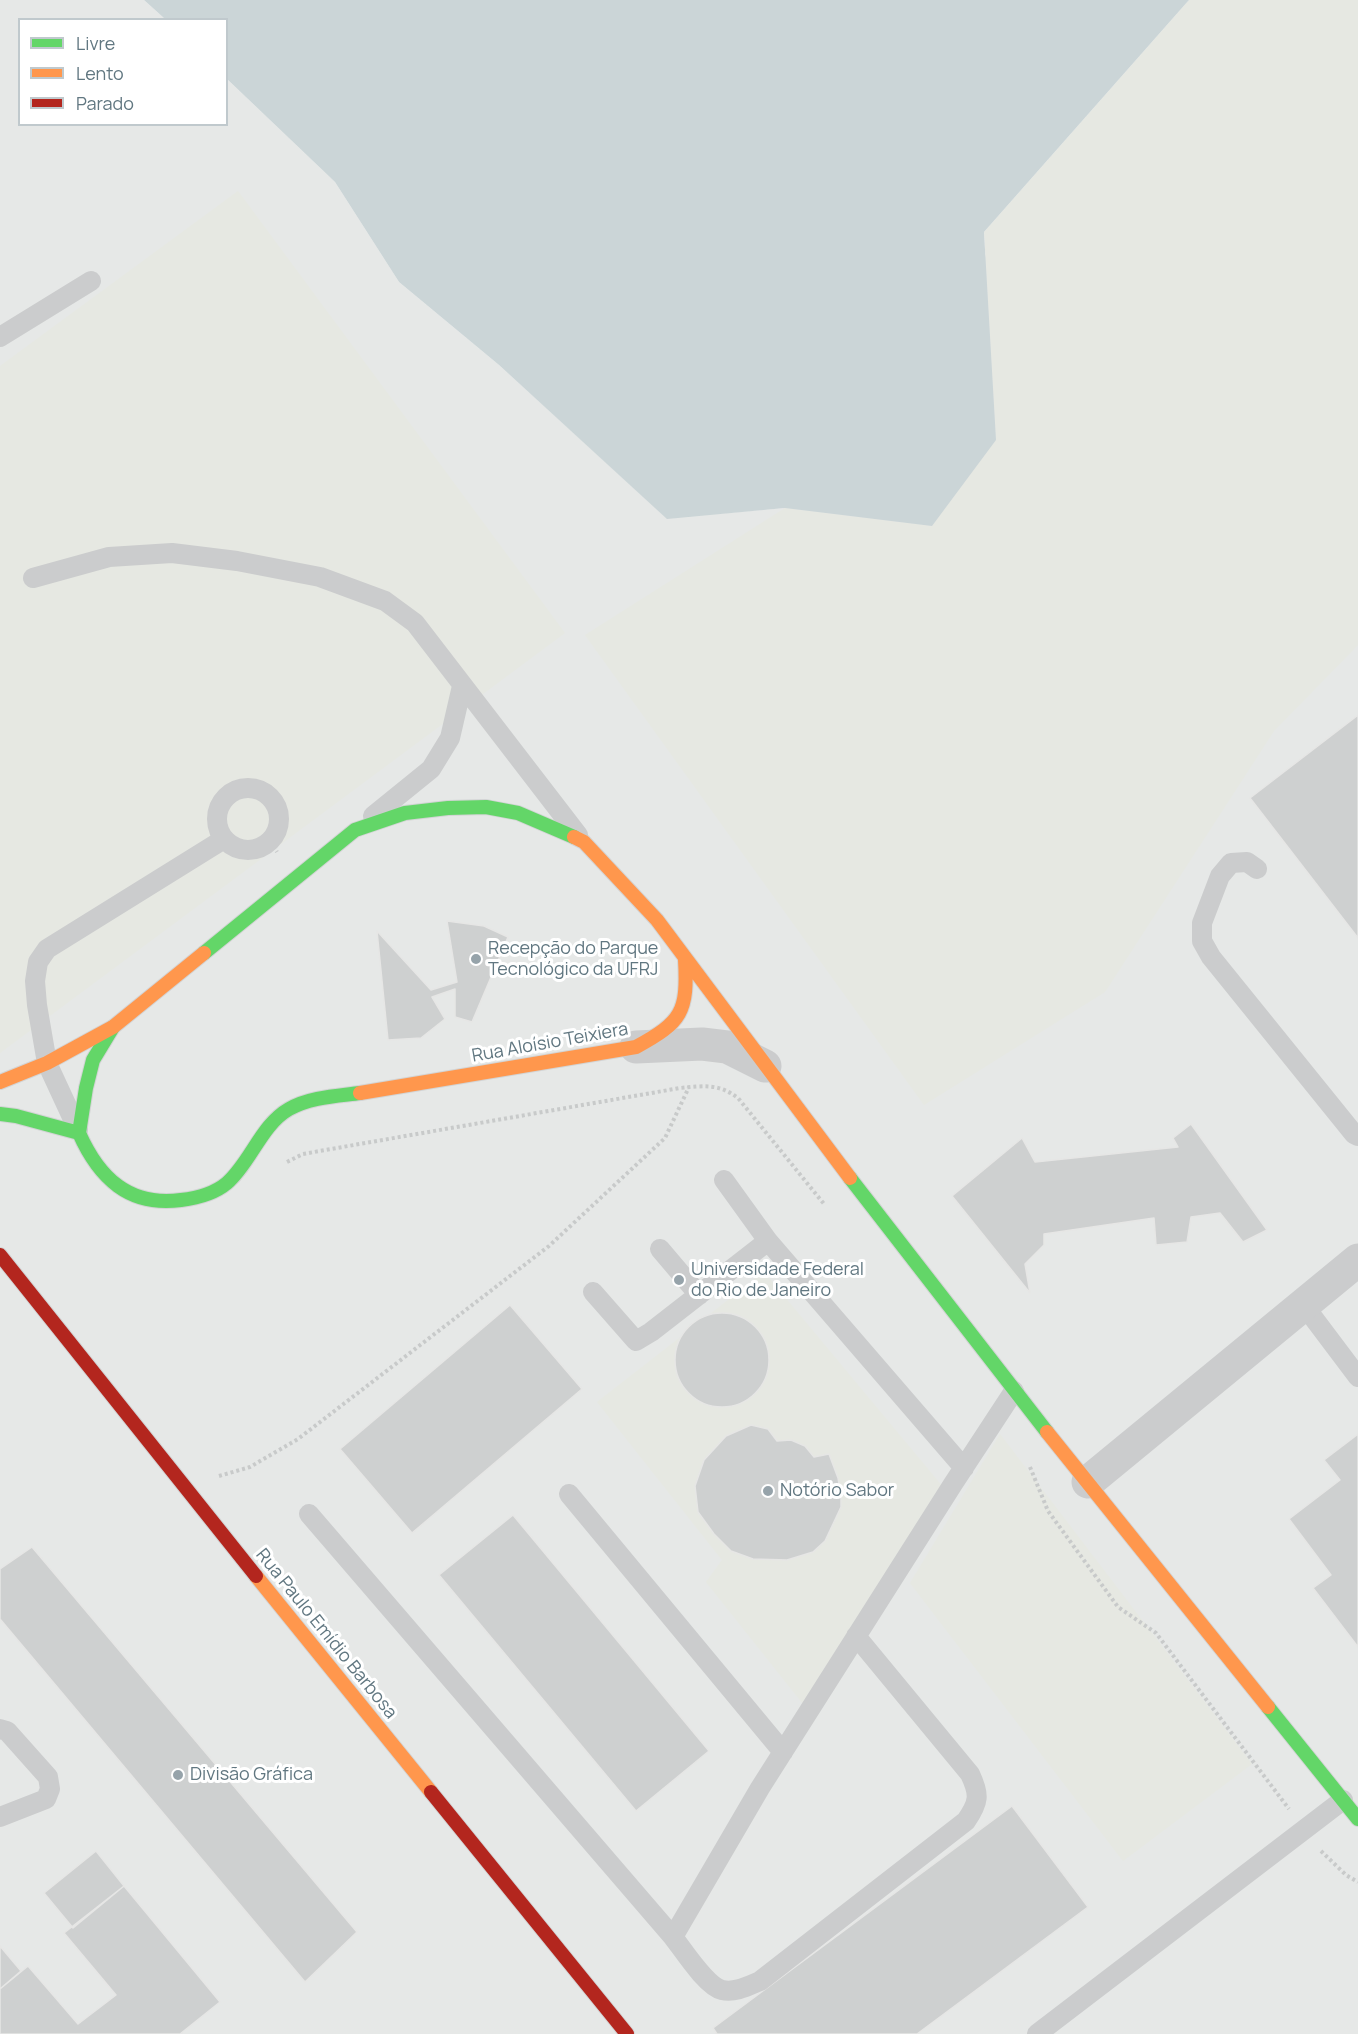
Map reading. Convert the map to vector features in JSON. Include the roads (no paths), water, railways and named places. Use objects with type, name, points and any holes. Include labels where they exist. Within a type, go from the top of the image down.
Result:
[{"type":"street","points":[[0,1082],[47,1063],[113,1027],[355,830],[405,813],[448,808],[486,807],[518,813],[584,842],[657,920],[765,1066],[1014,1392],[1358,1819]]},
{"type":"street","name":"Rua Aloísio Teixiera","points":[[79,1133],[88,1153],[100,1169],[119,1187],[141,1199],[168,1202],[201,1198],[226,1183],[275,1120],[289,1109],[311,1100],[636,1047],[662,1034],[679,1017],[685,1004],[687,990],[685,959]]},
{"type":"street","points":[[0,1114],[79,1133],[93,1060],[113,1027]]},
{"type":"street","points":[[636,1047],[702,1044],[727,1047],[765,1066]]},
{"type":"street","name":"Rua Paulo Emídio Barbosa","points":[[0,1255],[184,1487],[627,2034]]},
{"type":"street","points":[[1088,1482],[1358,1260]]},
{"type":"lane","points":[[0,337],[92,281]]},
{"type":"lane","points":[[33,578],[109,557],[172,554],[237,561],[320,577],[385,601],[415,623],[584,842]]},
{"type":"lane","points":[[355,830],[431,770],[450,738],[462,686]]},
{"type":"lane","points":[[79,1133],[47,1063],[34,981],[38,962],[47,949],[224,839]]},
{"type":"lane","points":[[1257,869],[1247,862],[1231,863],[1220,876],[1202,923],[1202,941],[1211,957],[1354,1134],[1358,1136]]},
{"type":"lane","points":[[724,1180],[768,1240],[964,1468]]},
{"type":"lane","points":[[593,1292],[636,1341],[651,1332],[768,1240]]},
{"type":"lane","points":[[660,1249],[699,1295]]},
{"type":"lane","points":[[1303,1304],[1358,1377]]},
{"type":"lane","points":[[673,1937],[783,1752],[1014,1392]]},
{"type":"lane","points":[[569,1494],[783,1752]]},
{"type":"lane","points":[[309,1514],[673,1937],[712,1986],[724,1990],[740,1989],[760,1981],[966,1821],[976,1806],[978,1790],[970,1774],[856,1636]]},
{"type":"lane","points":[[0,1729],[7,1731],[48,1777],[50,1789],[46,1799],[0,1817]]},
{"type":"lane","points":[[1037,2034],[1342,1800]]},
{"type":"place","name":"Recepção do Parque Tecnológico da UFRJ","points":[[476,959]]},
{"type":"place","name":"Universidade Federal do Rio de Janeiro","points":[[679,1280]]},
{"type":"place","name":"Notório Sabor","points":[[768,1491]]},
{"type":"place","name":"Divisão Gráfica","points":[[178,1775]]}]
